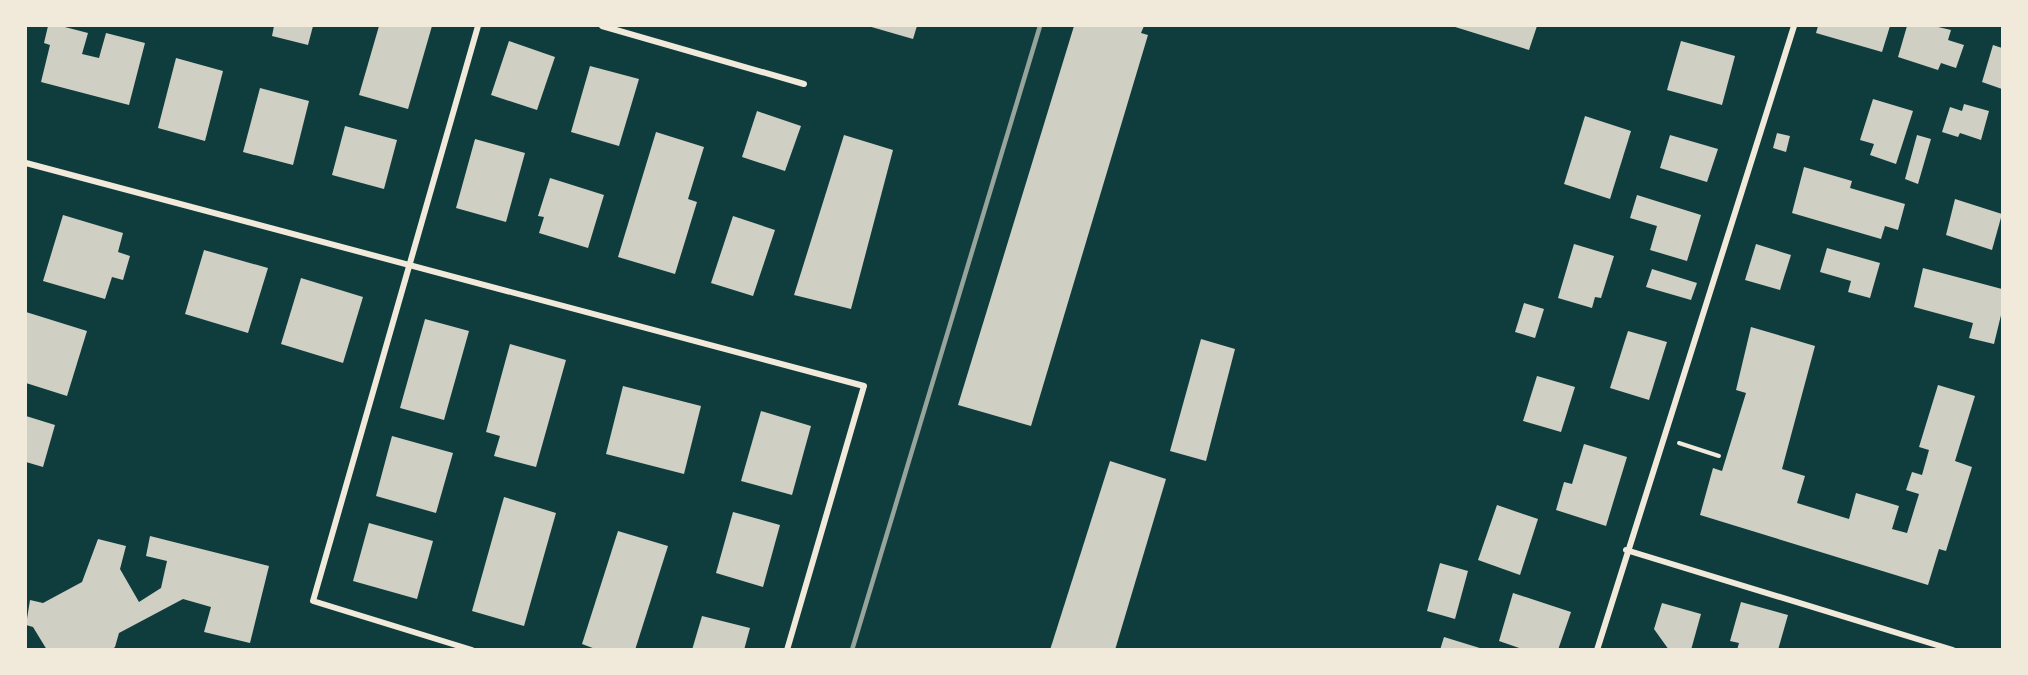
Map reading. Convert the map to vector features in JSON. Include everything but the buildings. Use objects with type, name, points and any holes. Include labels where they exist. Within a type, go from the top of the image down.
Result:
[{"type":"street","points":[[472,650],[313,601],[478,26]]},
{"type":"street","points":[[602,26],[804,84]]},
{"type":"street","points":[[1597,650],[1626,550],[1794,26]]},
{"type":"street","points":[[26,163],[864,386],[787,650]]},
{"type":"street","points":[[1626,550],[1953,650]]},
{"type":"path","points":[[1662,438],[1719,456]]},
{"type":"railway","points":[[852,650],[1040,26]]}]
